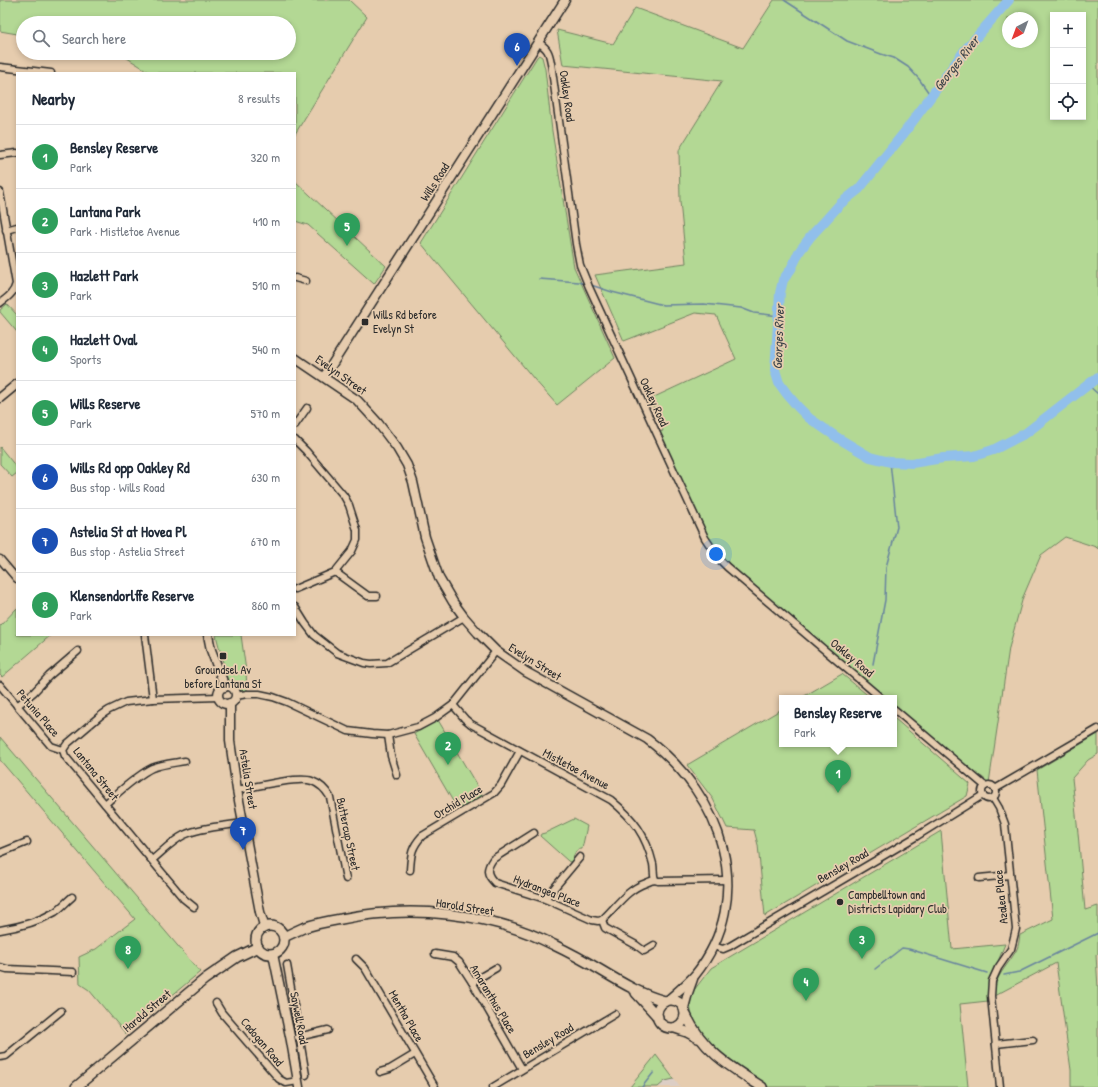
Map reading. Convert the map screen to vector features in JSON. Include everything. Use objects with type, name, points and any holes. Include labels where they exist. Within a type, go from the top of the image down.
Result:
[{"type":"main road","name":"Harold Street","points":[[284,937],[304,928],[364,914],[405,912],[452,915],[483,920],[526,933],[552,944],[647,996],[666,1001]]},
{"type":"main road","points":[[274,927],[279,930],[284,937],[282,947],[279,951],[273,954],[264,953],[258,947],[257,936],[264,928],[274,927]]},
{"type":"main road","name":"Harold Street","points":[[82,1085],[205,979],[237,957],[258,947]]},
{"type":"main road","name":"Harold Street","points":[[632,988],[658,1017]]},
{"type":"main road","points":[[702,1042],[692,1027],[685,1011],[677,1001],[666,1001],[659,1006],[657,1013],[659,1020],[664,1026],[675,1028],[693,1035],[718,1057],[762,1087]]},
{"type":"main road","points":[[675,1028],[681,1024],[685,1018],[685,1011]]},
{"type":"street","name":"Wills Road","points":[[324,377],[565,0]]},
{"type":"street","name":"Oakley Road","points":[[538,42],[546,47],[550,55],[580,264],[704,538],[719,559],[878,695]]},
{"type":"street","points":[[0,67],[42,72]]},
{"type":"street","points":[[0,156],[16,153]]},
{"type":"street","points":[[0,192],[16,284],[12,294],[0,304]]},
{"type":"street","points":[[6,230],[16,227]]},
{"type":"street","points":[[296,278],[306,281]]},
{"type":"street","name":"Evelyn Street","points":[[296,359],[358,400],[378,423],[403,457],[413,482],[425,536],[439,578],[445,590],[464,617],[484,639],[496,651],[526,672],[647,739],[673,762],[703,800],[718,829],[724,849],[728,880],[725,910],[720,929],[713,946],[694,976],[688,993],[685,1011]]},
{"type":"street","points":[[0,398],[16,385]]},
{"type":"street","points":[[296,424],[307,408]]},
{"type":"street","points":[[296,441],[344,496],[354,518],[357,530],[357,540],[352,551],[335,572],[296,589]]},
{"type":"street","points":[[0,559],[16,578]]},
{"type":"street","points":[[335,572],[368,596],[377,596]]},
{"type":"street","points":[[298,617],[314,635],[337,653],[364,663],[371,664],[387,663],[464,617]]},
{"type":"street","points":[[145,636],[153,699]]},
{"type":"street","points":[[208,636],[213,656],[225,687]]},
{"type":"street","points":[[17,706],[78,651]]},
{"type":"street","points":[[236,696],[259,694],[273,697],[287,702],[348,731],[388,735],[418,727],[435,718],[453,705],[496,651]]},
{"type":"street","name":"Petunia Place","points":[[0,685],[51,746],[63,750]]},
{"type":"street","points":[[225,687],[233,688],[236,692],[234,700],[230,703],[223,702],[219,697],[220,691],[225,687]]},
{"type":"street","name":"Lantana Street","points":[[194,907],[184,899],[65,756],[63,750],[67,744],[109,710],[126,702],[153,699],[219,697]]},
{"type":"street","name":"Astelia Street","points":[[230,703],[230,741],[243,823],[264,928]]},
{"type":"street","name":"Mistletoe Avenue","points":[[453,705],[471,724],[611,800],[624,811],[640,830],[646,842],[654,866],[655,880]]},
{"type":"street","points":[[897,712],[985,786],[991,786],[995,789]]},
{"type":"street","points":[[995,789],[1098,728]]},
{"type":"street","points":[[388,735],[397,775]]},
{"type":"street","name":"Orchid Place","points":[[410,870],[411,853],[416,843],[422,836],[494,793],[501,785],[520,751]]},
{"type":"street","points":[[105,804],[138,777],[152,768],[185,761]]},
{"type":"street","name":"Buttercup Street","points":[[238,790],[300,779],[312,781],[321,786],[327,791],[330,797],[346,879]]},
{"type":"street","points":[[985,786],[983,789],[983,795],[987,799],[993,798],[995,789]]},
{"type":"street","name":"Bensley Road","points":[[713,946],[723,949],[730,946],[917,836],[983,795]]},
{"type":"street","name":"Azalea Place","points":[[993,798],[999,808],[1005,824],[1016,929],[1011,949],[998,968],[992,981],[991,996],[1000,1087]]},
{"type":"street","points":[[152,860],[186,834],[243,823]]},
{"type":"street","name":"Hydrangea Place","points":[[534,832],[493,859],[489,865],[488,871],[490,878],[495,883],[545,899],[592,920],[602,920]]},
{"type":"street","points":[[0,853],[28,842]]},
{"type":"street","points":[[545,899],[580,857]]},
{"type":"street","points":[[979,878],[1010,874]]},
{"type":"street","points":[[654,945],[644,951],[605,928],[602,920],[620,900],[638,886],[655,880],[728,880]]},
{"type":"street","points":[[0,930],[24,926],[39,920],[56,911],[72,897]]},
{"type":"street","name":"Saywell Road","points":[[273,954],[291,1041],[298,1084]]},
{"type":"street","name":"Amaranthus Place","points":[[435,954],[453,957],[459,962],[522,1070]]},
{"type":"street","name":"Mentha Place","points":[[356,959],[365,968],[435,1087]]},
{"type":"street","points":[[287,965],[306,1075]]},
{"type":"street","points":[[0,968],[73,972]]},
{"type":"street","points":[[472,982],[496,968]]},
{"type":"street","name":"Evelyn Street","points":[[666,1001],[694,976]]},
{"type":"street","name":"Cadogan Road","points":[[216,1003],[222,1013],[279,1080],[286,1083],[298,1084]]},
{"type":"street","points":[[0,1057],[6,1056],[61,1012]]},
{"type":"street","name":"Bensley Road","points":[[493,1087],[615,1014]]},
{"type":"street","points":[[291,1041],[300,1036],[328,1030]]},
{"type":"street","points":[[996,1044],[1033,1040]]},
{"type":"street","points":[[380,1072],[390,1069],[415,1054]]},
{"type":"shaded area","points":[[674,1079],[680,1087],[658,1087],[665,1081]]},
{"type":"green space","points":[[0,0],[349,0],[367,17],[296,132],[296,72],[149,72],[130,60],[296,60],[296,16],[16,16],[16,34],[0,31]]},
{"type":"green space","points":[[774,0],[1098,0],[1098,549],[1065,537],[1041,555],[1023,597],[1009,648],[989,783],[982,777],[975,774],[897,708],[897,695],[882,695],[728,564],[717,552],[704,531],[659,432],[663,431],[650,399],[736,359],[716,315],[695,313],[624,341],[595,275],[686,263],[680,201],[679,150],[722,81],[563,65],[557,30],[613,44],[635,8],[743,48]]},
{"type":"green space","points":[[539,55],[542,57],[545,69],[552,131],[574,267],[615,358],[557,405],[421,243]]},
{"type":"green space","points":[[296,182],[386,266],[374,284],[308,225],[296,221]]},
{"type":"green space","points":[[7,304],[16,314],[16,331],[0,312],[0,310]]},
{"type":"green space","points":[[0,447],[16,467],[16,474],[12,477],[0,464]]},
{"type":"green space","points":[[16,609],[16,636],[50,636],[2,677],[0,675],[0,626]]},
{"type":"green space","points":[[216,636],[241,636],[247,690],[246,692],[238,690],[228,682]]},
{"type":"green space","points":[[842,674],[867,695],[806,695]]},
{"type":"green space","points":[[779,711],[779,747],[897,747],[897,721],[970,784],[967,796],[765,916],[758,845],[754,830],[727,828],[713,799],[687,765]]},
{"type":"green space","points":[[438,720],[483,796],[458,810],[414,734]]},
{"type":"green space","points":[[1098,734],[1098,754],[1088,760],[1072,778],[1085,910],[1098,906],[1098,954],[1096,955],[1098,988],[1098,1087],[1071,1087],[1071,1070],[1056,963],[994,996],[996,983],[1017,949],[1020,935],[1053,919],[1037,770]]},
{"type":"green space","points":[[0,737],[200,972],[126,1034],[89,990],[80,984],[79,957],[96,949],[135,919],[0,760]]},
{"type":"green space","points":[[574,819],[587,826],[582,849],[577,850],[572,863],[540,836],[541,834]]},
{"type":"green space","points":[[941,831],[952,949],[1005,944],[990,981],[988,1001],[960,1004],[968,1087],[769,1087],[722,1056],[694,1025],[689,1001],[691,994],[711,968]]},
{"type":"green space","points":[[656,1055],[674,1079],[665,1081],[658,1087],[630,1087]]},
{"type":"waterway","points":[[784,0],[847,41],[894,58],[908,67],[931,96]]},
{"type":"waterway","name":"Georges River","points":[[1009,0],[965,50],[904,133],[859,189],[840,204],[811,236],[799,252],[791,269],[783,280],[780,293],[775,370],[779,383],[798,407],[809,418],[838,438],[870,457],[890,462],[912,463],[943,458],[974,456],[993,450],[1026,433],[1098,377]]},
{"type":"waterway","points":[[539,279],[579,282],[585,284]]},
{"type":"waterway","points":[[591,285],[663,305],[704,304],[741,308],[754,313],[779,316]]},
{"type":"waterway","points":[[1088,385],[1098,394]]},
{"type":"waterway","points":[[873,664],[885,600],[886,567],[897,527],[890,462]]},
{"type":"waterway","points":[[1004,975],[1019,972],[1098,933]]},
{"type":"waterway","points":[[875,969],[902,948],[987,973]]},
{"type":"waterway","points":[[642,1087],[654,1072]]},
{"type":"place","name":"Wills Rd opp Oakley Rd","points":[[517,66]]},
{"type":"place","name":"Wills Reserve","points":[[347,246]]},
{"type":"place","name":"Wills Rd before Evelyn St","points":[[365,322]]},
{"type":"place","name":"Groundsel Av before Lantana St","points":[[223,656]]},
{"type":"place","name":"Lantana Park","points":[[448,765]]},
{"type":"place","name":"Bensley Reserve","points":[[838,793]]},
{"type":"place","name":"Astelia St at Hovea Pl","points":[[243,850]]},
{"type":"place","name":"Campbelltown and Districts Lapidary Club","points":[[840,902]]},
{"type":"place","name":"Hazlett Park","points":[[862,959]]},
{"type":"place","name":"Klensendorlffe Reserve","points":[[128,969]]},
{"type":"place","name":"Hazlett Oval","points":[[806,1001]]}]
